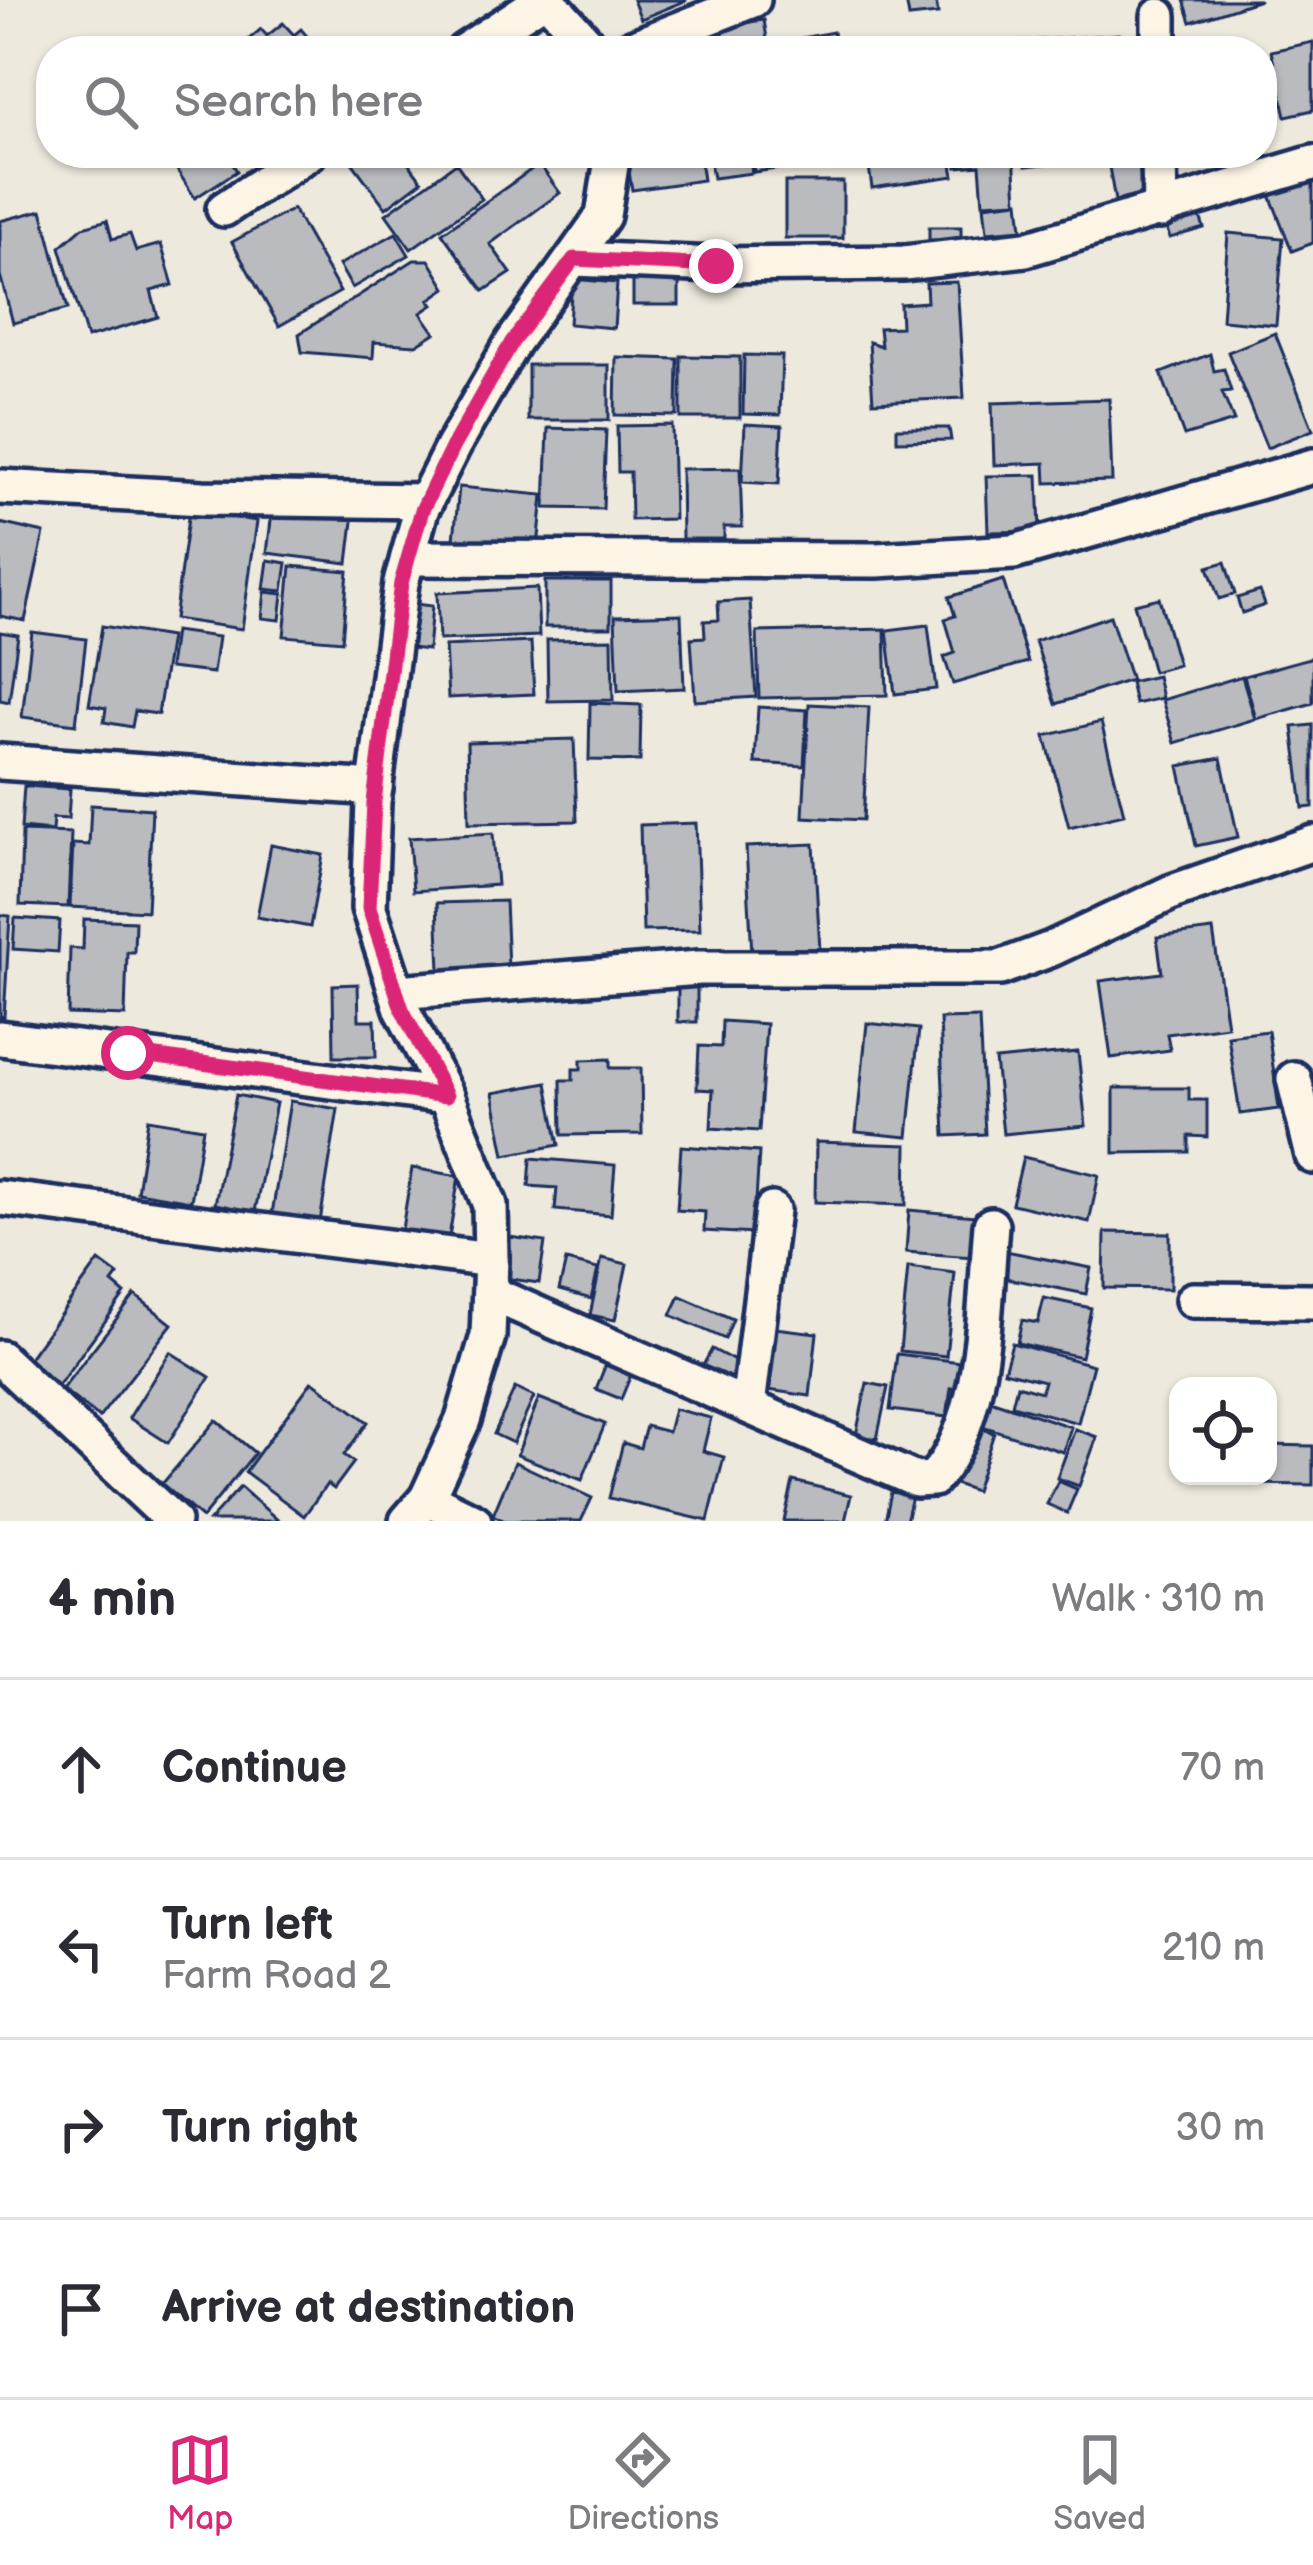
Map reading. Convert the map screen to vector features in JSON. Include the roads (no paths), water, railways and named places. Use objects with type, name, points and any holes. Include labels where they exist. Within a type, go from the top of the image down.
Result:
[{"type":"street","points":[[488,36],[545,0],[580,36]]},
{"type":"street","points":[[662,36],[753,0]]},
{"type":"street","points":[[1159,16],[1159,36]]},
{"type":"street","points":[[574,259],[716,266],[904,262],[1026,249],[1313,163]]},
{"type":"street","points":[[224,208],[286,168]]},
{"type":"street","points":[[474,1521],[417,1509],[463,1420],[488,1336],[490,1205],[397,992],[369,908],[375,788],[401,583],[426,502],[512,342],[602,216],[611,168]]},
{"type":"street","points":[[1160,168],[1160,211]]},
{"type":"street","points":[[408,558],[877,560],[1014,552],[1313,466]]},
{"type":"street","points":[[0,487],[203,498],[426,502]]},
{"type":"street","points":[[0,762],[375,788]]},
{"type":"street","points":[[397,992],[699,968],[1000,968],[1172,892],[1313,843]]},
{"type":"street","points":[[0,1038],[446,1096]]},
{"type":"street","points":[[1294,1079],[1313,1156]]},
{"type":"street","points":[[0,1198],[490,1276],[748,1406],[916,1480],[933,1479],[950,1460],[975,1388],[992,1225]]},
{"type":"street","points":[[748,1406],[772,1210]]},
{"type":"street","points":[[1193,1300],[1313,1301]]},
{"type":"street","points":[[0,1358],[173,1521]]}]
